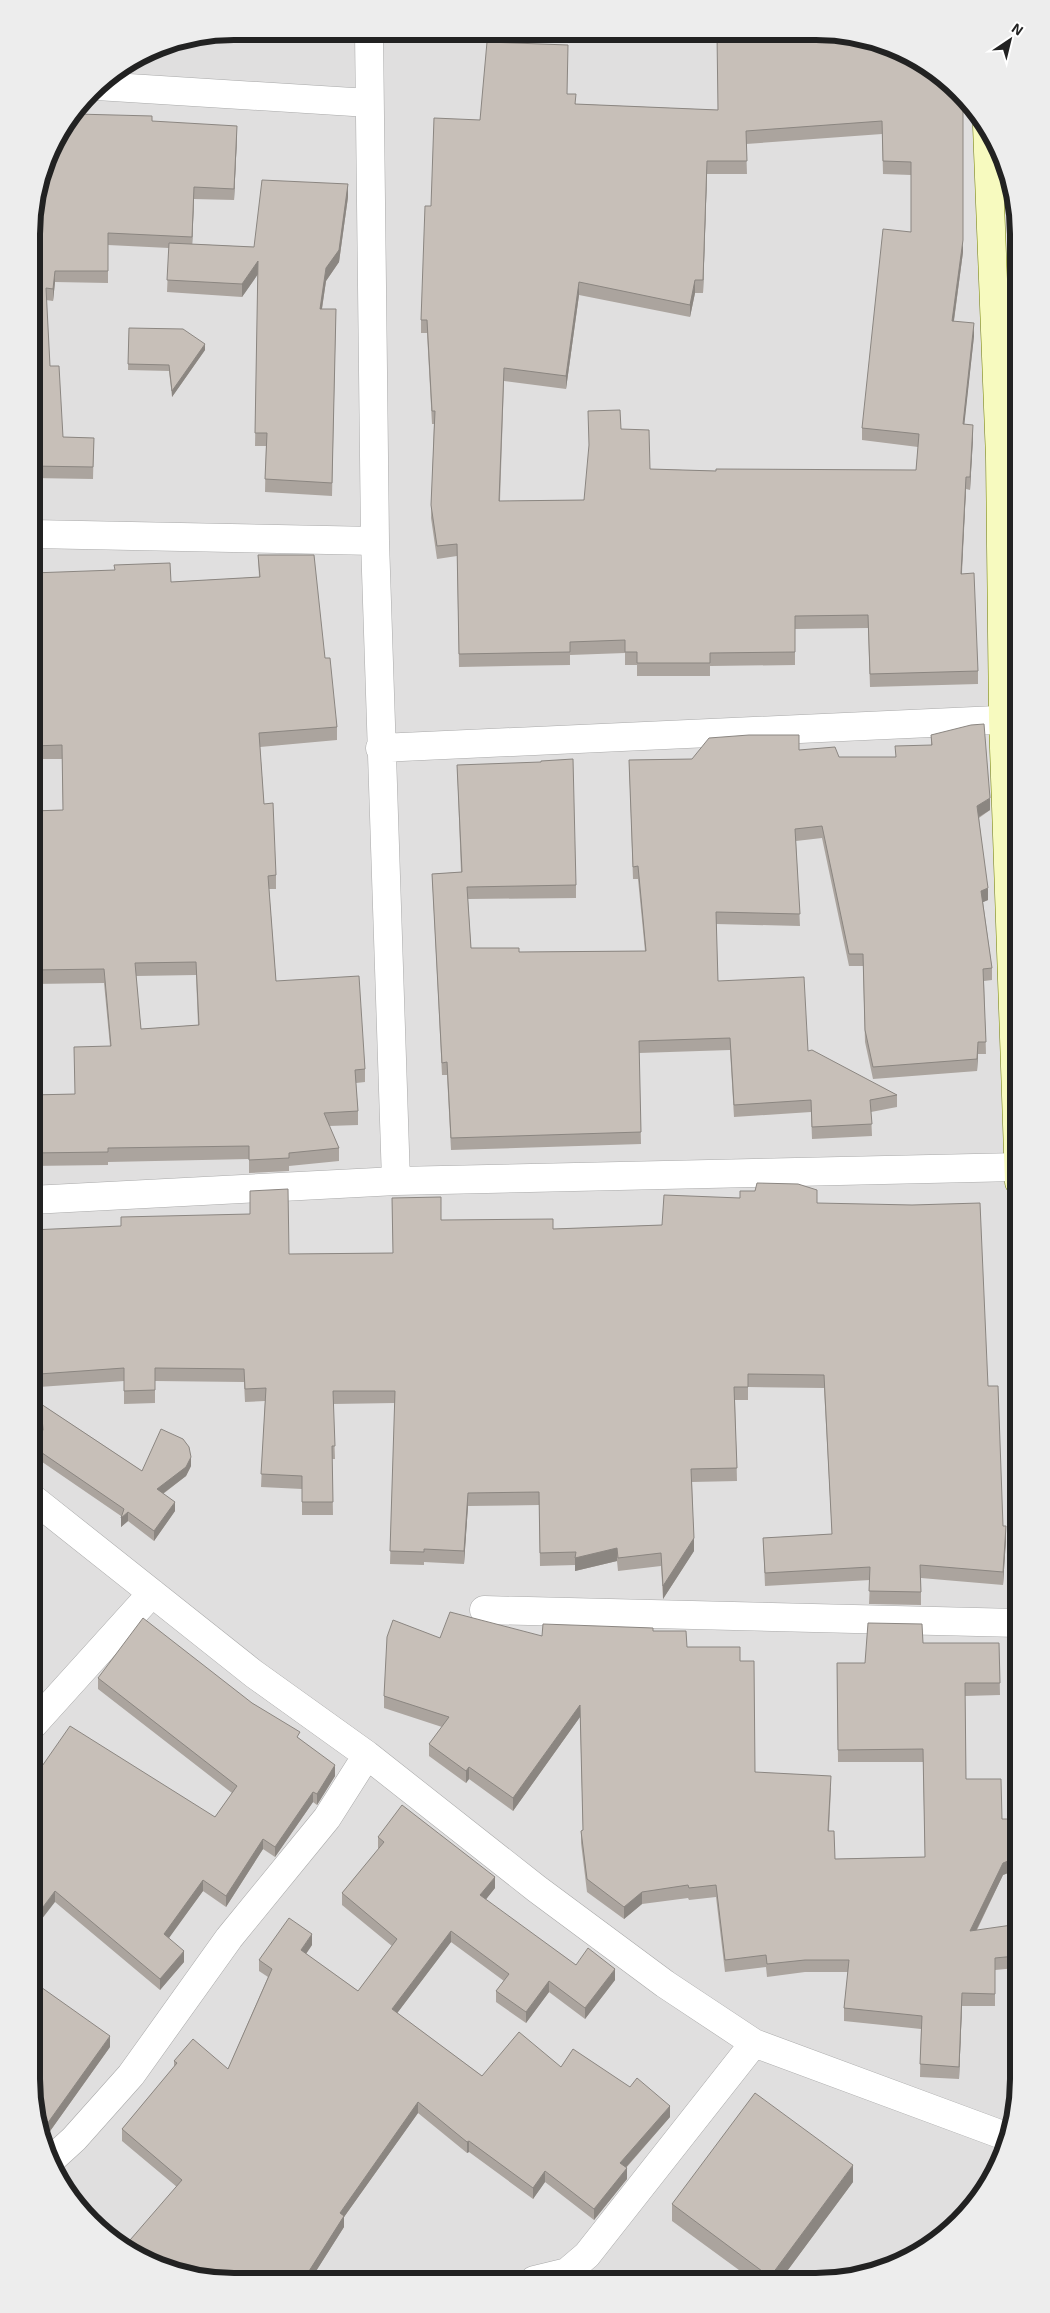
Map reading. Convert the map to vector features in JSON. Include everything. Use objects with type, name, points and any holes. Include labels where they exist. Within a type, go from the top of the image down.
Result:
[{"type":"street","points":[[369,40],[375,541],[380,748],[396,1181]]},
{"type":"street","points":[[108,87],[369,103]]},
{"type":"street","points":[[987,143],[1009,457],[1010,588]]},
{"type":"street","points":[[40,534],[375,541]]},
{"type":"street","points":[[380,748],[1010,719]]},
{"type":"street","points":[[40,1200],[396,1181],[1010,1167]]},
{"type":"street","points":[[40,1504],[254,1674],[367,1755],[537,1889],[665,1984],[754,2043],[1002,2135]]},
{"type":"street","points":[[40,1717],[152,1593]]},
{"type":"street","points":[[484,1610],[1010,1623]]},
{"type":"street","points":[[56,2155],[74,2139],[131,2075],[229,1938],[327,1818],[367,1755]]},
{"type":"street","points":[[562,2273],[566,2272],[587,2255],[754,2043]]},
{"type":"shaded area","points":[[221,40],[829,40],[854,44],[878,50],[902,60],[944,88],[962,106],[977,126],[990,148],[1000,172],[1010,221],[1010,2092],[1000,2141],[990,2165],[970,2197],[934,2233],[902,2253],[878,2263],[829,2273],[221,2273],[172,2263],[148,2253],[116,2233],[80,2197],[60,2165],[50,2141],[40,2092],[40,221],[50,172],[60,148],[80,116],[106,88],[148,60],[172,50]]},
{"type":"building","points":[[717,40],[829,40],[878,50],[902,60],[934,80],[963,107],[963,240],[952,321],[974,323],[963,424],[973,425],[970,477],[966,477],[961,574],[974,573],[978,671],[870,674],[868,615],[795,616],[795,652],[710,653],[710,663],[637,663],[637,652],[625,652],[625,640],[570,642],[570,652],[459,654],[457,544],[437,546],[431,505],[435,411],[432,411],[427,320],[421,320],[425,206],[431,206],[434,118],[480,120],[487,42],[568,45],[567,94],[576,94],[575,104],[718,110]],"holes":[[[882,121],[883,161],[911,162],[911,232],[883,229],[862,428],[919,434],[916,470],[716,469],[716,471],[650,469],[649,430],[621,429],[620,410],[588,411],[589,445],[584,500],[499,501],[504,368],[566,376],[579,282],[690,305],[695,280],[703,280],[707,161],[747,161],[746,131]]]},
{"type":"building","points":[[81,114],[152,116],[152,121],[237,126],[234,189],[194,187],[192,237],[108,233],[108,271],[55,271],[53,289],[46,288],[50,366],[59,366],[63,437],[94,438],[93,467],[40,466],[40,221],[50,172],[60,148]]},
{"type":"building","points":[[262,180],[348,184],[339,250],[326,268],[320,309],[336,309],[332,483],[265,479],[267,433],[255,433],[258,261],[242,284],[167,280],[169,243],[254,247]]},
{"type":"building","points":[[129,328],[183,329],[205,344],[172,391],[169,365],[128,364]]},
{"type":"building","points":[[258,555],[314,555],[325,658],[330,658],[337,727],[259,733],[264,804],[273,803],[276,875],[268,876],[276,981],[359,976],[365,1069],[355,1070],[358,1111],[324,1113],[339,1148],[289,1153],[289,1158],[249,1160],[249,1146],[108,1148],[108,1152],[40,1153],[40,1095],[75,1094],[74,1047],[111,1046],[104,969],[40,970],[40,811],[63,810],[62,745],[40,746],[40,573],[115,570],[114,565],[170,563],[171,582],[260,577]],"holes":[[[196,962],[199,1025],[141,1029],[135,963]]]},
{"type":"building","points":[[984,724],[990,798],[977,806],[988,888],[981,891],[992,968],[983,969],[986,1042],[978,1042],[977,1059],[873,1067],[865,1030],[863,954],[849,954],[822,826],[795,829],[800,914],[716,912],[718,981],[804,977],[808,1051],[812,1050],[897,1095],[870,1100],[872,1124],[812,1127],[811,1100],[734,1105],[730,1038],[639,1041],[641,1132],[451,1138],[447,1062],[442,1063],[432,874],[462,872],[457,765],[573,759],[576,885],[467,887],[471,948],[519,948],[519,952],[646,951],[638,866],[633,867],[629,760],[692,759],[709,738],[749,735],[799,735],[799,750],[835,747],[839,757],[896,757],[895,746],[932,745],[931,735],[971,725]]},
{"type":"building","points":[[757,1183],[798,1184],[817,1190],[817,1203],[912,1205],[980,1203],[988,1386],[998,1386],[1003,1526],[1006,1526],[1003,1572],[920,1565],[921,1592],[869,1591],[870,1567],[765,1573],[763,1538],[832,1534],[824,1375],[748,1374],[748,1387],[734,1387],[737,1468],[691,1469],[694,1538],[663,1586],[661,1553],[618,1558],[617,1548],[575,1558],[576,1552],[540,1553],[539,1492],[468,1493],[464,1551],[424,1549],[424,1552],[390,1551],[395,1391],[333,1391],[335,1446],[332,1446],[333,1502],[302,1502],[302,1476],[261,1474],[266,1388],[245,1389],[244,1369],[155,1368],[155,1390],[124,1391],[124,1368],[40,1374],[40,1230],[121,1226],[121,1217],[250,1214],[250,1191],[288,1189],[289,1254],[393,1253],[392,1198],[441,1197],[441,1220],[553,1219],[553,1229],[662,1225],[664,1195],[740,1198],[740,1191],[755,1191]]},
{"type":"building","points":[[41,1404],[142,1471],[161,1429],[183,1439],[189,1447],[191,1457],[186,1467],[157,1489],[175,1502],[154,1531],[128,1512],[121,1518],[124,1509],[40,1451],[40,1434],[43,1430]]},
{"type":"building","points":[[450,1612],[542,1636],[543,1624],[653,1628],[653,1631],[686,1631],[687,1647],[740,1647],[740,1661],[754,1661],[755,1772],[831,1776],[828,1831],[834,1831],[835,1859],[925,1857],[923,1749],[838,1750],[837,1663],[865,1663],[868,1623],[922,1624],[923,1643],[999,1643],[1000,1683],[965,1683],[966,1779],[1001,1779],[1002,1819],[1010,1819],[1010,1860],[1003,1863],[970,1931],[1010,1925],[1010,1957],[995,1958],[995,1994],[962,1993],[959,2067],[920,2064],[922,2016],[844,2008],[849,1960],[805,1960],[767,1964],[766,1955],[725,1960],[716,1885],[689,1888],[688,1885],[642,1892],[624,1907],[587,1879],[581,1831],[583,1830],[580,1705],[513,1798],[469,1767],[466,1771],[429,1744],[449,1717],[384,1696],[387,1637],[393,1620],[440,1638]]},
{"type":"building","points":[[143,1618],[252,1703],[300,1732],[297,1737],[335,1765],[317,1794],[313,1792],[275,1847],[263,1839],[226,1896],[203,1880],[164,1934],[184,1951],[160,1979],[55,1891],[40,1911],[40,1769],[70,1726],[215,1817],[237,1786],[98,1678]]},
{"type":"building","points":[[402,1805],[495,1877],[480,1895],[576,1965],[588,1948],[615,1969],[585,2008],[549,1981],[526,2012],[496,1991],[509,1974],[451,1931],[392,2009],[482,2076],[519,2032],[561,2067],[573,2049],[630,2087],[637,2078],[670,2106],[620,2163],[627,2168],[594,2209],[545,2171],[533,2188],[469,2141],[467,2142],[418,2102],[340,2213],[344,2216],[308,2273],[221,2273],[172,2263],[137,2247],[129,2242],[182,2180],[122,2129],[177,2063],[174,2061],[193,2039],[228,2069],[272,1969],[259,1960],[289,1918],[312,1934],[301,1950],[358,1991],[397,1939],[342,1893],[384,1842],[378,1837]]},
{"type":"building","points":[[40,1986],[110,2036],[46,2125],[40,2092]]},
{"type":"building","points":[[755,2093],[853,2165],[773,2273],[765,2273],[672,2204]]}]
